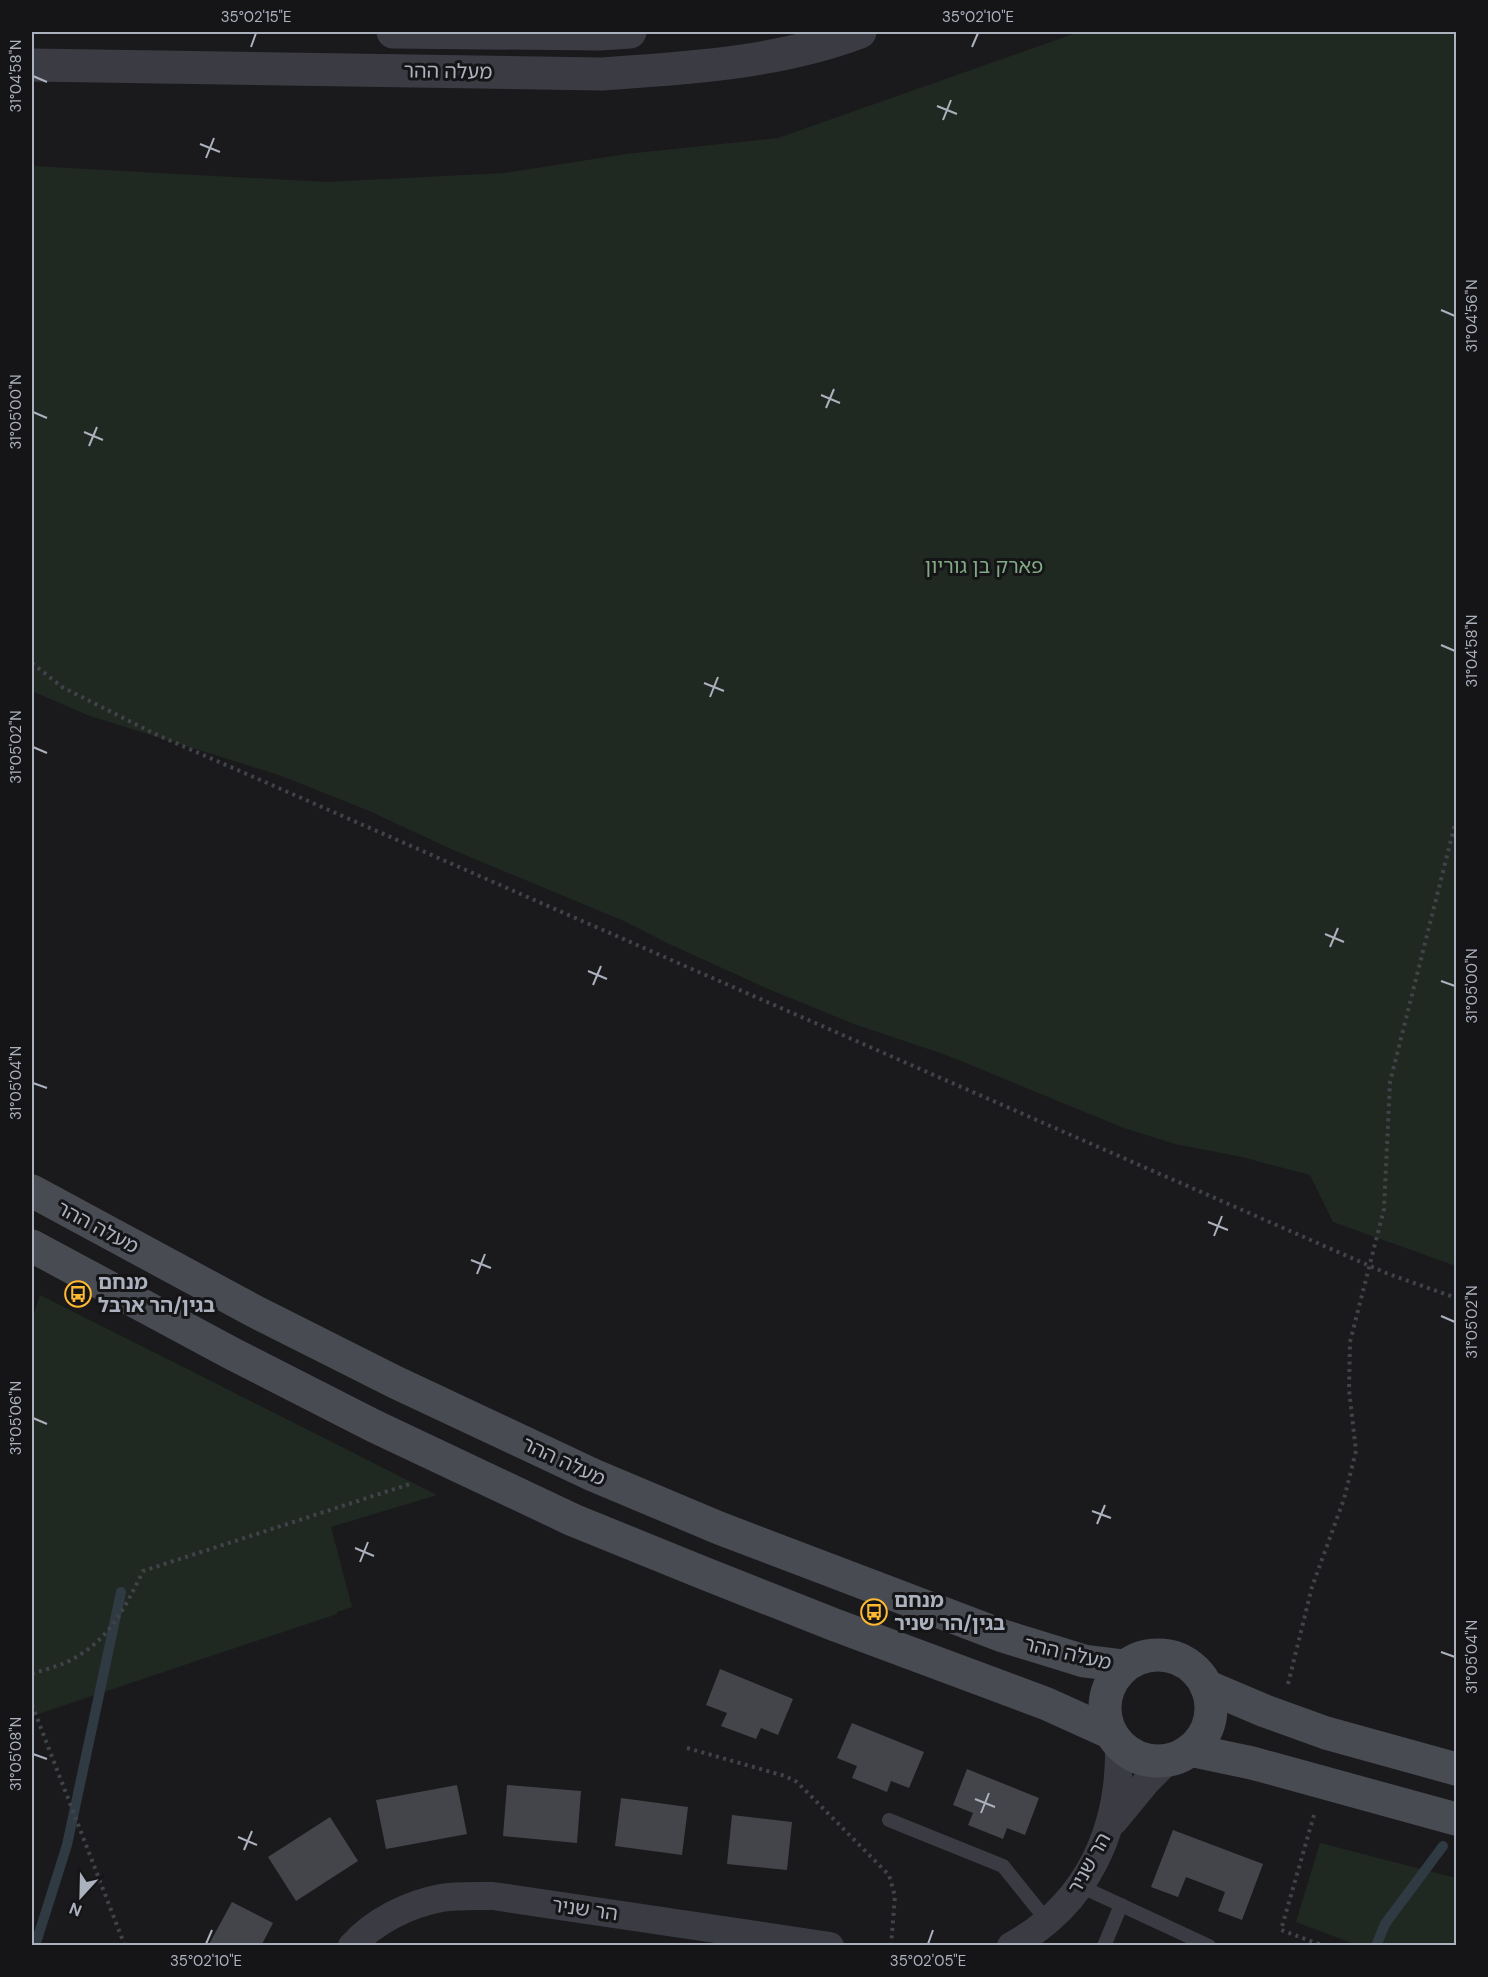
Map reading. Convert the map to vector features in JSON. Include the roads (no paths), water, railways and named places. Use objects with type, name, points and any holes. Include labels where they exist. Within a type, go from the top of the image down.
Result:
[{"type":"main road","name":"מעלה ההר","points":[[32,1191],[284,1326],[395,1382],[593,1475],[719,1528],[1003,1636],[1084,1661],[1124,1666]]},
{"type":"main road","points":[[32,1246],[333,1405],[573,1520],[824,1620],[1047,1704],[1115,1738],[1131,1752],[1144,1758],[1179,1755],[1258,1764],[1456,1819]]},
{"type":"main road","points":[[1115,1738],[1105,1711],[1107,1695],[1113,1679],[1124,1666],[1139,1658],[1155,1655],[1171,1656],[1186,1662],[1198,1673],[1206,1686],[1211,1702],[1207,1728],[1200,1741],[1179,1755]]},
{"type":"main road","points":[[1206,1686],[1280,1717],[1456,1769]]},
{"type":"street","name":"מעלה ההר","points":[[393,32],[599,34],[630,32]]},
{"type":"street","name":"מעלה ההר","points":[[32,65],[601,74],[669,70],[752,59],[860,32]]},
{"type":"street","name":"הר שניר","points":[[1111,1825],[1119,1786],[1115,1738]]},
{"type":"street","name":"הר שניר","points":[[1011,1946],[1048,1922],[1065,1905],[1080,1886],[1111,1825],[1128,1802],[1179,1755]]},
{"type":"street","name":"הר שניר","points":[[352,1946],[360,1936],[397,1912],[441,1898],[493,1896],[830,1946]]},
{"type":"lane","points":[[889,1820],[1003,1866],[1048,1922]]},
{"type":"lane","points":[[1080,1886],[1209,1946]]},
{"type":"lane","points":[[1104,1946],[1121,1905]]},
{"type":"waterway","points":[[35,1946],[67,1845],[121,1592]]},
{"type":"waterway","points":[[1376,1946],[1385,1924],[1443,1846]]},
{"type":"place","name":"מנחם בגין/הר ארבל","points":[[78,1294]]},
{"type":"place","name":"מנחם בגין/הר שניר","points":[[874,1612]]},
{"type":"park label","name":"פארק בן גוריון","points":[[984,566]]}]
